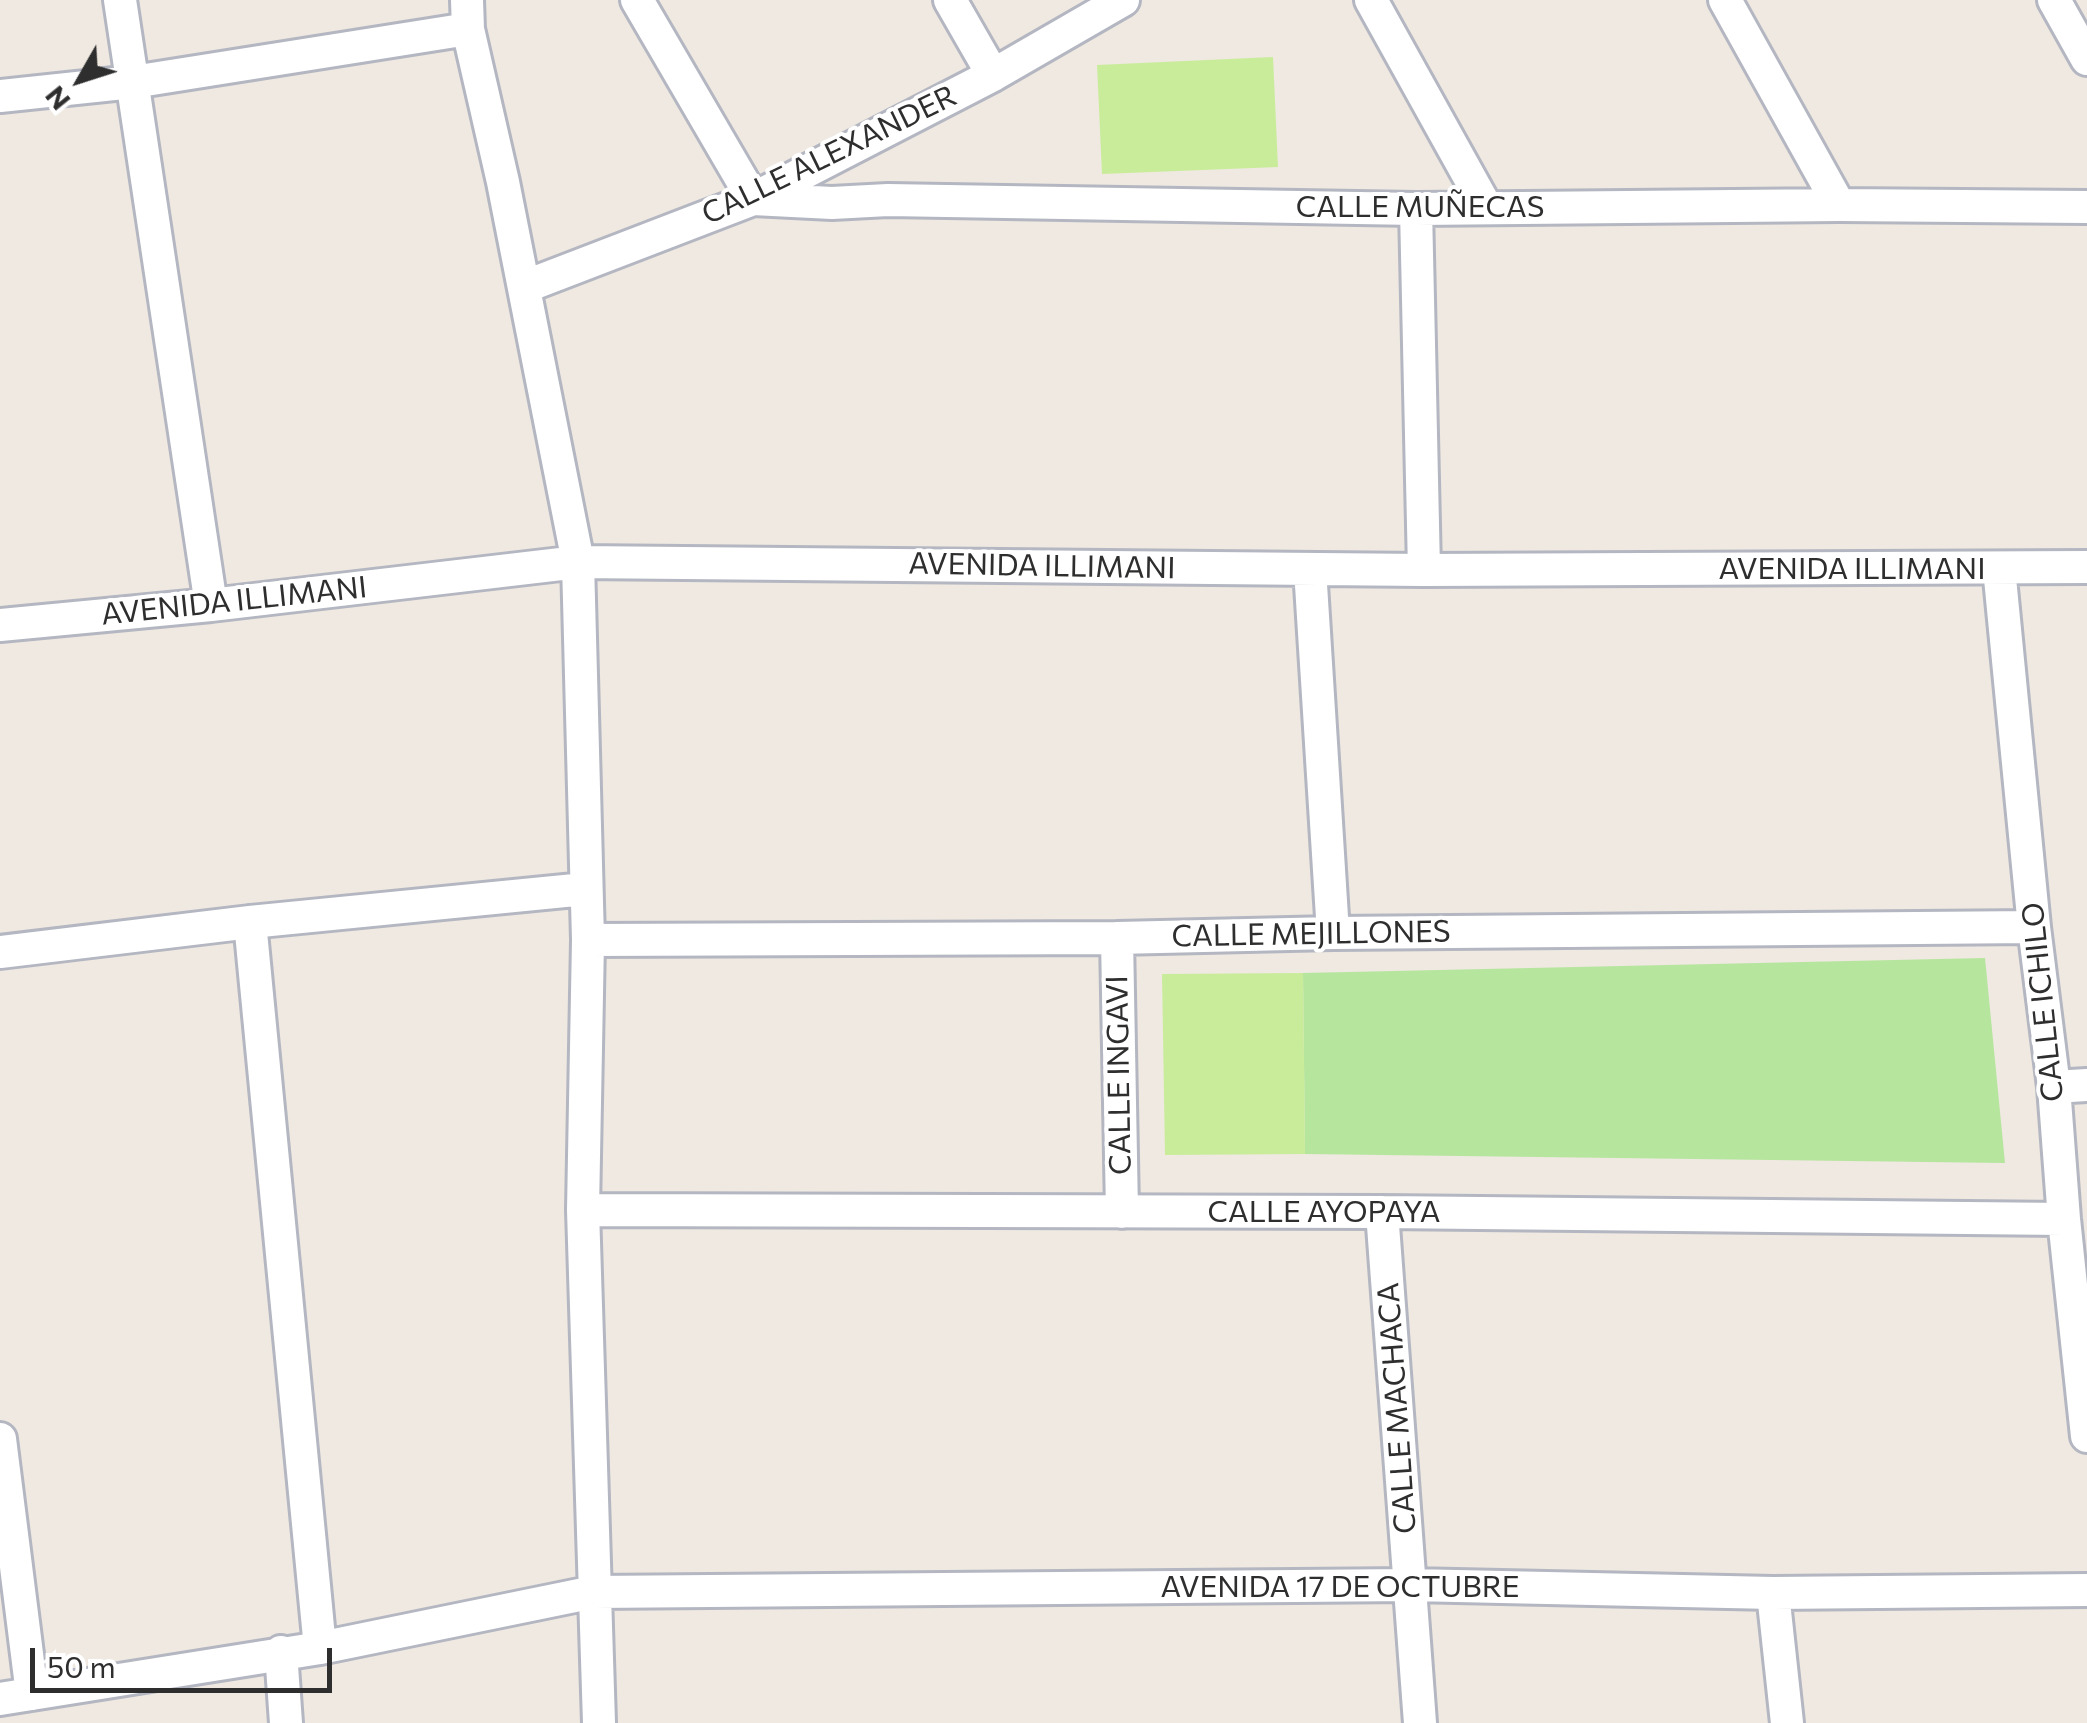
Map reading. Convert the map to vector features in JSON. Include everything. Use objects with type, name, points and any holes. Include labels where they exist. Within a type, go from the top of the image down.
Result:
[{"type":"street","points":[[120,0],[211,606]]},
{"type":"street","points":[[637,0],[752,200]]},
{"type":"street","points":[[950,0],[993,75]]},
{"type":"street","name":"CALLE ALEXANDER","points":[[524,286],[752,200],[993,75],[1124,0]]},
{"type":"street","points":[[1371,0],[1486,207]]},
{"type":"street","points":[[1725,0],[1839,205]]},
{"type":"street","points":[[2054,0],[2087,59]]},
{"type":"street","points":[[0,96],[134,82],[468,14],[578,562],[588,940],[584,1210],[599,1723]]},
{"type":"street","name":"CALLE MUÑECAS","points":[[752,200],[1416,208],[2087,207]]},
{"type":"street","points":[[1416,208],[1424,570]]},
{"type":"street","name":"AVENIDA ILLIMANI","points":[[0,625],[211,606],[578,562],[1424,570],[2087,566]]},
{"type":"street","name":"CALLE ICHILO","points":[[1999,568],[2087,1436]]},
{"type":"street","points":[[1310,569],[1333,933]]},
{"type":"street","points":[[0,952],[586,888]]},
{"type":"street","points":[[250,922],[320,1648]]},
{"type":"street","name":"CALLE MEJILLONES","points":[[588,940],[2034,927]]},
{"type":"street","name":"CALLE INGAVI","points":[[1117,938],[1122,1212]]},
{"type":"street","points":[[2054,1086],[2087,1085]]},
{"type":"street","name":"CALLE AYOPAYA","points":[[584,1210],[2064,1219]]},
{"type":"street","name":"CALLE MACHACA","points":[[1382,1212],[1420,1723]]},
{"type":"street","points":[[0,1438],[16,1696]]},
{"type":"street","name":"AVENIDA 17 DE OCTUBRE","points":[[16,1696],[320,1648],[594,1592],[1411,1585],[1773,1593],[2087,1590]]},
{"type":"street","points":[[1773,1593],[1787,1723]]},
{"type":"street","points":[[281,1652],[286,1723]]},
{"type":"green space","points":[[1273,57],[1278,167],[1102,174],[1097,65]]},
{"type":"green space","points":[[1985,958],[2005,1163],[1305,1154],[1303,973]]},
{"type":"green space","points":[[1303,973],[1305,1154],[1165,1155],[1162,974]]}]
